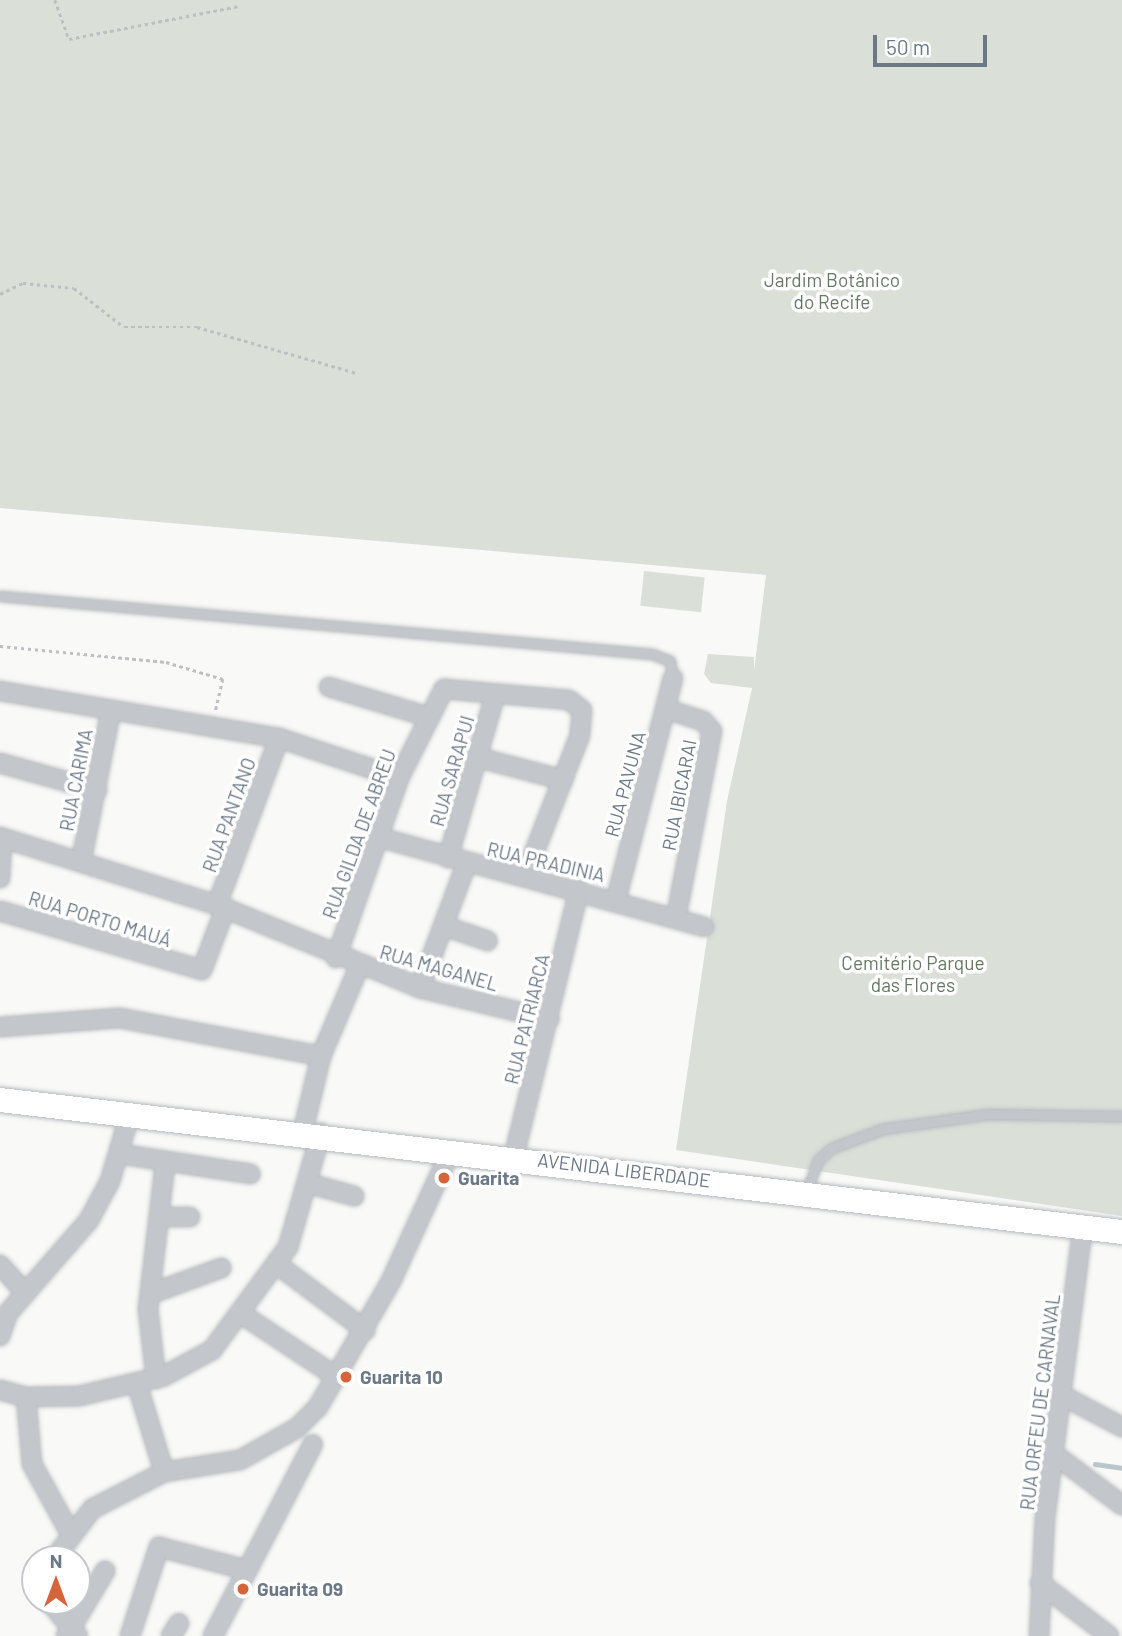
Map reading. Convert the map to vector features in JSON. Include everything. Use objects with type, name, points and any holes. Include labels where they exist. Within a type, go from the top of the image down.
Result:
[{"type":"main road","name":"AVENIDA LIBERDADE","points":[[0,1100],[312,1132],[1083,1226],[1122,1233]]},
{"type":"street","name":"RUA PAVUNA","points":[[616,900],[673,678]]},
{"type":"street","points":[[329,687],[429,717]]},
{"type":"street","name":"RUA GILDA DE ABREU","points":[[335,958],[399,778],[444,689],[495,695]]},
{"type":"street","points":[[0,691],[279,738],[399,778]]},
{"type":"street","points":[[495,695],[576,702],[583,719],[563,780],[525,876]]},
{"type":"street","name":"RUA SARAPUI","points":[[448,858],[480,758],[495,695]]},
{"type":"street","name":"RUA IBICARAI","points":[[666,709],[703,721],[712,731],[676,918]]},
{"type":"street","name":"RUA CARIMA","points":[[82,858],[111,710]]},
{"type":"street","name":"RUA PANTANO","points":[[189,967],[205,968],[221,907],[279,738]]},
{"type":"street","points":[[480,758],[563,780]]},
{"type":"street","points":[[0,763],[97,790]]},
{"type":"street","name":"RUA PRADINIA","points":[[378,837],[466,865],[579,890],[704,927]]},
{"type":"street","points":[[0,878],[1,838]]},
{"type":"street","name":"RUA MAGANEL","points":[[1,838],[82,858],[221,907],[335,958],[420,988],[549,1019]]},
{"type":"street","points":[[420,988],[466,865]]},
{"type":"street","name":"RUA PATRIARCA","points":[[514,1156],[579,890]]},
{"type":"street","name":"RUA PORTO MAUÁ","points":[[0,911],[189,967]]},
{"type":"street","points":[[444,926],[488,941]]},
{"type":"street","name":"RUA MAGANEL","points":[[26,1397],[138,1384],[156,1379],[212,1350],[243,1315],[278,1265],[299,1222],[307,1184],[321,1056],[359,967]]},
{"type":"street","points":[[0,1027],[120,1018],[321,1056]]},
{"type":"street","points":[[0,1336],[25,1293],[89,1220],[120,1154],[130,1114]]},
{"type":"street","points":[[62,1545],[69,1531],[92,1509],[164,1472],[240,1460],[297,1428],[318,1407],[365,1330],[451,1150]]},
{"type":"street","points":[[120,1154],[165,1164],[250,1174]]},
{"type":"street","points":[[156,1379],[148,1342],[150,1294],[165,1164]]},
{"type":"street","points":[[307,1184],[354,1196]]},
{"type":"street","points":[[159,1217],[190,1217]]},
{"type":"street","name":"RUA ORFEU DE CARNAVAL","points":[[1039,1636],[1040,1583],[1083,1226]]},
{"type":"street","points":[[0,1265],[25,1293]]},
{"type":"street","points":[[278,1265],[365,1330]]},
{"type":"street","points":[[150,1294],[221,1268]]},
{"type":"street","points":[[243,1315],[335,1376]]},
{"type":"street","points":[[138,1384],[164,1472]]},
{"type":"street","points":[[0,1390],[26,1397],[32,1464],[69,1531]]},
{"type":"street","points":[[1063,1396],[1122,1427]]},
{"type":"street","points":[[213,1636],[243,1569],[313,1444]]},
{"type":"street","points":[[1054,1454],[1122,1505]]},
{"type":"street","points":[[130,1636],[159,1547],[243,1569]]},
{"type":"street","points":[[58,1615],[72,1634],[105,1571]]},
{"type":"street","points":[[1040,1583],[1110,1636]]},
{"type":"lane","points":[[0,596],[652,654],[670,661],[673,678]]},
{"type":"lane","points":[[806,1192],[818,1160],[832,1148],[882,1129],[989,1114],[1122,1116]]},
{"type":"path","points":[[55,0],[69,38],[238,6]]},
{"type":"path","points":[[0,294],[23,283],[75,288],[124,327],[197,327],[356,373]]},
{"type":"path","points":[[0,646],[166,662],[223,679],[212,725]]},
{"type":"green space","name":"Jardim Botânico do Recife","points":[[0,0],[1122,0],[1122,1216],[676,1150],[727,801],[752,688],[711,683],[704,674],[708,654],[754,657],[754,671],[766,575],[0,508]]},
{"type":"green space","points":[[644,571],[705,577],[701,612],[640,606]]},
{"type":"waterway","points":[[1095,1464],[1122,1468]]},
{"type":"place","name":"Guarita","points":[[444,1178]]},
{"type":"place","name":"Guarita 10","points":[[346,1377]]},
{"type":"place","name":"Guarita 09","points":[[243,1589]]},
{"type":"park label","name":"Cemitério Parque das Flores","points":[[913,974]]}]
